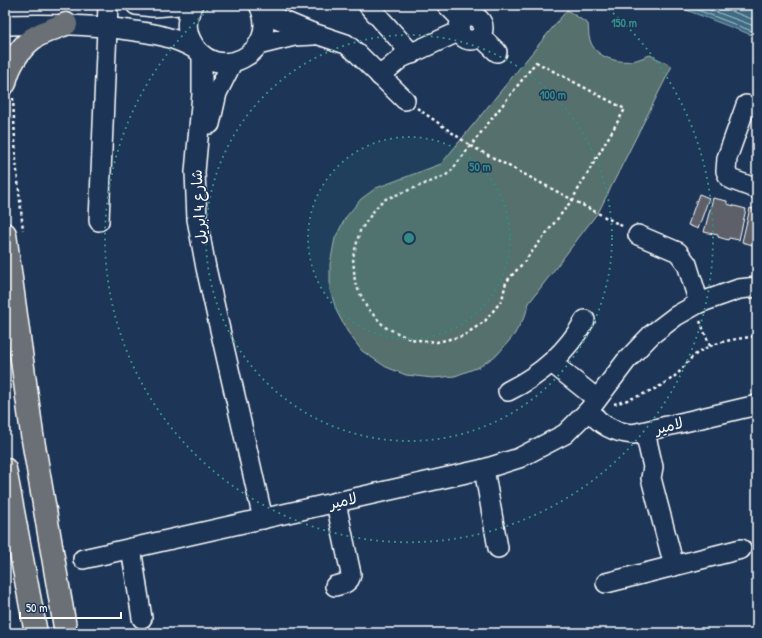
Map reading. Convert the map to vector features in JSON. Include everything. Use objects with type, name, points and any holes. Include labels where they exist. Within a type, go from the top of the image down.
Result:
[{"type":"highway","points":[[9,89],[11,66],[19,53],[32,39],[49,30],[66,24]]},
{"type":"highway","points":[[14,233],[32,434],[66,633]]},
{"type":"highway","points":[[5,469],[36,633]]},
{"type":"street","points":[[99,221],[108,5]]},
{"type":"street","points":[[151,33],[145,6],[180,5]]},
{"type":"street","points":[[193,5],[189,14],[187,30],[189,37],[199,52]]},
{"type":"street","points":[[368,5],[410,55],[407,68],[385,81]]},
{"type":"street","points":[[448,5],[461,25],[464,38],[473,40],[480,36],[497,52]]},
{"type":"street","points":[[260,8],[310,32],[346,44],[406,100]]},
{"type":"street","points":[[5,25],[66,24],[106,27],[151,33],[175,39],[216,62],[232,63],[247,57],[258,45],[263,35],[264,23],[260,8]]},
{"type":"street","points":[[410,55],[461,25]]},
{"type":"street","points":[[258,45],[294,36],[318,35],[329,38]]},
{"type":"street","name":"شارع 4 ابريل","points":[[199,52],[202,94],[201,157],[208,220],[232,354],[269,517]]},
{"type":"street","name":"شارع 4 ابريل","points":[[201,157],[214,104],[221,83],[232,63]]},
{"type":"street","points":[[746,105],[727,158],[726,171],[729,178],[757,189]]},
{"type":"street","points":[[638,235],[678,252],[687,264],[696,304]]},
{"type":"street","name":"لامير","points":[[83,559],[484,469],[519,458],[565,434],[593,404],[626,361],[651,334],[676,316],[696,304],[739,289],[757,287]]},
{"type":"street","points":[[508,391],[531,379],[552,363],[570,343],[585,320]]},
{"type":"street","points":[[552,363],[593,404]]},
{"type":"street","name":"لامير","points":[[593,404],[595,418],[608,427],[622,433],[639,433],[757,404]]},
{"type":"street","points":[[639,433],[644,470],[651,478],[674,566]]},
{"type":"street","points":[[484,469],[498,548]]},
{"type":"street","points":[[335,586],[347,583],[351,574],[336,502]]},
{"type":"street","points":[[131,548],[142,618]]},
{"type":"street","points":[[606,583],[741,549]]},
{"type":"path","points":[[536,62],[625,109],[572,200],[506,282],[502,300],[486,321],[463,336],[436,342],[410,339],[385,327],[367,308],[355,284],[353,257],[360,231],[375,209],[383,200],[445,176],[451,171],[536,62]]},
{"type":"path","points":[[9,89],[16,161],[14,233]]},
{"type":"path","points":[[406,100],[471,146],[638,235]]},
{"type":"path","points":[[696,304],[710,346]]},
{"type":"path","points":[[593,404],[629,400],[676,376],[695,355],[710,346],[727,341],[757,336]]},
{"type":"green space","points":[[567,10],[588,24],[590,40],[596,51],[601,55],[613,60],[634,61],[650,55],[672,66],[599,211],[529,303],[525,316],[514,335],[498,354],[479,367],[455,376],[433,378],[406,375],[386,367],[362,351],[347,331],[337,312],[330,290],[330,264],[335,238],[346,217],[361,199],[376,188],[441,164]]},
{"type":"water","points":[[676,5],[757,5],[757,37],[686,10]]},
{"type":"building","points":[[699,194],[709,198],[698,229],[688,225]]},
{"type":"building","points":[[713,198],[727,201],[727,204],[746,209],[739,240],[729,238],[728,240],[718,237],[718,235],[704,232]]},
{"type":"building","points":[[750,208],[757,210],[757,248],[755,248],[756,246],[742,242]]}]
